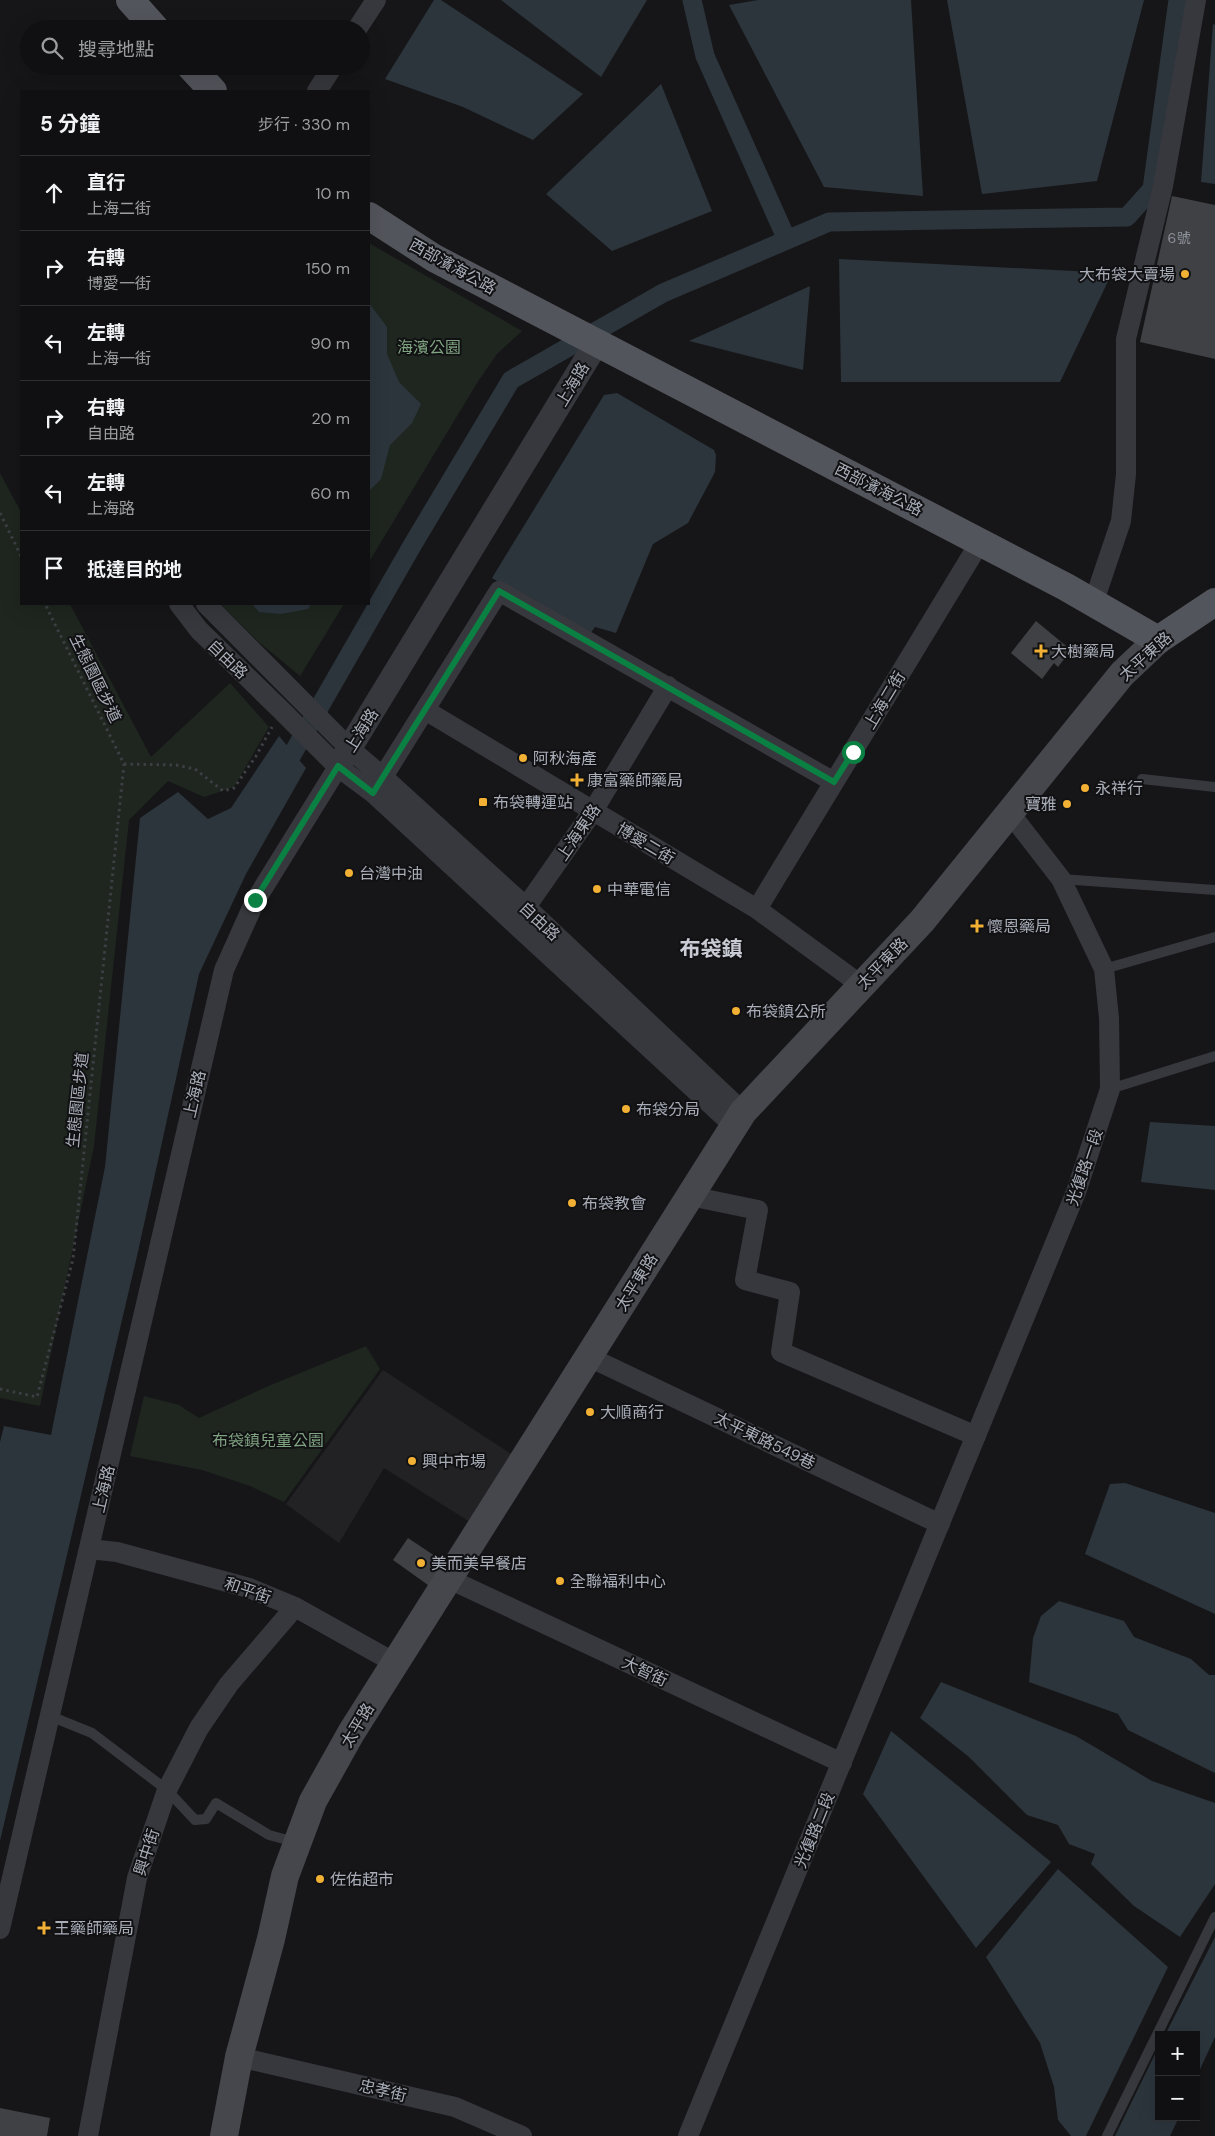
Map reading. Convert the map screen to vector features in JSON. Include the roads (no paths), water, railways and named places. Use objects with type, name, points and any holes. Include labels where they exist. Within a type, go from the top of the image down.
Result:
[{"type":"main road","points":[[130,0],[148,20]]},
{"type":"main road","points":[[197,75],[209,90]]},
{"type":"main road","name":"西部濱海公路","points":[[370,217],[434,258],[1066,587],[1158,640]]},
{"type":"main road","name":"太平東路","points":[[589,1357],[738,1119],[922,921],[1122,674],[1158,640],[1215,602]]},
{"type":"main road","name":"太平路","points":[[224,2136],[240,2056],[271,1939],[285,1876],[313,1801],[351,1733],[589,1357]]},
{"type":"street","points":[[363,20],[376,0]]},
{"type":"street","points":[[1093,604],[1121,521],[1126,474],[1126,339],[1163,186],[1196,0]]},
{"type":"street","points":[[318,90],[327,75]]},
{"type":"street","name":"上海路","points":[[0,1929],[224,970],[255,900],[336,750],[596,344]]},
{"type":"street","name":"上海二街","points":[[757,909],[980,542]]},
{"type":"street","points":[[378,785],[499,591],[834,782]]},
{"type":"street","name":"自由路","points":[[180,605],[199,630],[281,710],[336,750],[378,785],[521,915],[738,1119]]},
{"type":"street","name":"自由路","points":[[207,605],[294,694],[336,750]]},
{"type":"street","name":"上海東路","points":[[521,915],[593,811],[668,686]]},
{"type":"street","name":"博愛二街","points":[[421,717],[593,811],[757,909],[861,985]]},
{"type":"street","name":"光復路一段","points":[[940,1524],[1076,1192],[1110,1089],[1109,1018],[1104,969],[1061,879],[1010,813]]},
{"type":"street","points":[[690,1196],[758,1210],[745,1280],[790,1292],[781,1352],[976,1436]]},
{"type":"street","name":"太平東路549巷","points":[[589,1357],[940,1524]]},
{"type":"street","name":"光復路二段","points":[[688,2136],[940,1524]]},
{"type":"street","name":"和平街","points":[[89,1549],[117,1552],[250,1588],[295,1607],[395,1663]]},
{"type":"street","name":"大智街","points":[[449,1579],[842,1763]]},
{"type":"street","name":"興中街","points":[[88,2136],[137,1878],[167,1790],[199,1728],[229,1684],[256,1650],[295,1607]]},
{"type":"street","name":"忠孝街","points":[[240,2056],[455,2107],[522,2136]]},
{"type":"lane","points":[[1142,779],[1215,786]]},
{"type":"lane","points":[[1061,879],[1215,890]]},
{"type":"lane","points":[[1104,969],[1215,937]]},
{"type":"lane","points":[[1110,1089],[1215,1056]]},
{"type":"lane","points":[[50,1716],[92,1733],[167,1790],[195,1820],[206,1818],[216,1803],[269,1835],[298,1843]]},
{"type":"lane","points":[[1107,2136],[1215,1917]]},
{"type":"waterway","points":[[692,0],[705,56],[787,240]]},
{"type":"waterway","points":[[281,774],[413,544],[511,380],[663,293],[829,222],[1127,217],[1152,189],[1178,0]]},
{"type":"place","name":"大布袋大賣場","points":[[1185,274]]},
{"type":"place","name":"大樹藥局","points":[[1041,651]]},
{"type":"place","name":"阿秋海產","points":[[523,758]]},
{"type":"place","name":"康富藥師藥局","points":[[577,780]]},
{"type":"place","name":"永祥行","points":[[1085,788]]},
{"type":"place","name":"布袋轉運站","points":[[483,802]]},
{"type":"place","name":"寶雅","points":[[1067,804]]},
{"type":"place","name":"台灣中油","points":[[349,873]]},
{"type":"place","name":"中華電信","points":[[597,889]]},
{"type":"place","name":"懷恩藥局","points":[[977,926]]},
{"type":"place","name":"布袋鎮公所","points":[[736,1011]]},
{"type":"place","name":"布袋分局","points":[[626,1109]]},
{"type":"place","name":"布袋教會","points":[[572,1203]]},
{"type":"place","name":"大順商行","points":[[590,1412]]},
{"type":"place","name":"興中市場","points":[[412,1461]]},
{"type":"place","name":"美而美早餐店","points":[[421,1563]]},
{"type":"place","name":"全聯福利中心","points":[[560,1581]]},
{"type":"place","name":"佐佑超市","points":[[320,1879]]},
{"type":"place","name":"王藥師藥局","points":[[44,1928]]},
{"type":"district","name":"布袋鎮","points":[[711,949]]},
{"type":"park label","name":"海濱公園","points":[[429,347]]},
{"type":"park label","name":"布袋鎮兒童公園","points":[[268,1440]]}]
